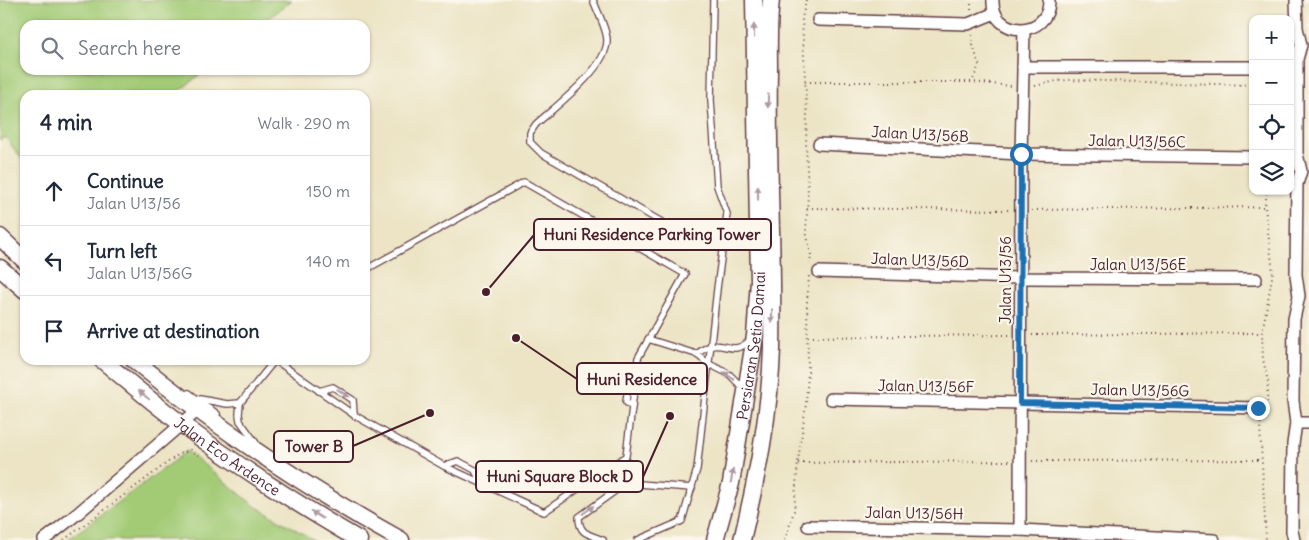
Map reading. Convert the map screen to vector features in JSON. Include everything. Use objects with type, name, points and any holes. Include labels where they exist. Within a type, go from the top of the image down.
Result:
[{"type":"street","name":"Persiaran Setia Damai","points":[[715,540],[725,508],[736,456],[755,336],[759,271],[754,0]]},
{"type":"street","name":"Persiaran Setia Damai","points":[[742,540],[758,474],[768,406],[771,359],[771,212],[768,134],[771,0]]},
{"type":"street","points":[[994,0],[995,13],[1000,20],[1007,26],[1024,30],[1032,28],[1044,18],[1050,1],[1062,0]]},
{"type":"street","points":[[1294,540],[1292,531],[1293,444],[1296,423],[1293,401],[1294,319],[1304,296],[1296,266],[1297,184],[1305,171],[1297,154],[1297,59],[1305,45],[1297,28],[1296,0]]},
{"type":"street","points":[[818,20],[971,23],[995,13]]},
{"type":"street","name":"Jalan U13/56","points":[[1020,530],[1020,210],[1024,30]]},
{"type":"street","points":[[1023,67],[1249,67]]},
{"type":"street","name":"Jalan U13/56B","points":[[819,144],[1021,154]]},
{"type":"street","name":"Jalan U13/56C","points":[[1021,154],[1249,157]]},
{"type":"street","points":[[0,237],[20,256]]},
{"type":"street","points":[[0,268],[20,286]]},
{"type":"street","name":"Jalan U13/56D","points":[[813,270],[1020,278]]},
{"type":"street","name":"Jalan U13/56E","points":[[1020,278],[1256,279]]},
{"type":"street","name":"Jalan Eco Ardence","points":[[108,365],[182,425],[258,478],[359,540]]},
{"type":"street","name":"Jalan Eco Ardence","points":[[140,365],[335,503],[401,540]]},
{"type":"street","name":"Jalan U13/56F","points":[[831,399],[1020,403]]},
{"type":"street","name":"Jalan U13/56G","points":[[1020,403],[1262,411]]},
{"type":"street","points":[[44,540],[182,425],[197,404]]},
{"type":"street","points":[[1296,423],[1309,422]]},
{"type":"street","points":[[707,540],[725,508]]},
{"type":"street","name":"Jalan U13/56H","points":[[808,526],[1020,530],[1214,540]]},
{"type":"lane","points":[[593,0],[608,39],[606,49],[598,64],[588,76],[536,124],[530,133],[530,142],[541,153],[693,240],[722,245]]},
{"type":"lane","points":[[638,540],[682,521],[697,469],[727,214],[717,186],[711,100],[713,0]]},
{"type":"lane","points":[[282,365],[354,415],[444,466],[544,512],[626,456],[638,358],[685,274],[524,182],[370,267]]},
{"type":"lane","points":[[696,354],[711,346],[743,347],[755,336]]},
{"type":"lane","points":[[648,339],[696,354],[709,364],[729,374],[746,392]]},
{"type":"lane","points":[[256,443],[240,420],[240,403],[271,365]]},
{"type":"lane","points":[[319,391],[333,386],[354,400],[354,415]]},
{"type":"lane","points":[[197,404],[240,403]]},
{"type":"lane","points":[[197,404],[226,421]]},
{"type":"lane","points":[[234,426],[319,485],[335,503]]},
{"type":"lane","points":[[444,466],[458,461],[475,470],[481,483]]},
{"type":"lane","points":[[603,540],[584,532],[579,526],[579,517],[626,483],[692,488]]},
{"type":"path","points":[[785,540],[794,511],[798,461],[806,404],[808,372],[807,301],[813,270],[806,231],[807,115],[802,19],[806,0]]},
{"type":"path","points":[[971,0],[973,46],[979,65],[972,82]]},
{"type":"path","points":[[1266,195],[1265,207],[1273,272],[1262,333],[1263,359],[1268,382],[1267,399],[1262,411],[1260,425],[1266,540]]},
{"type":"path","points":[[807,208],[1020,210],[1265,207]]},
{"type":"path","points":[[808,337],[1262,333]]},
{"type":"path","points":[[64,540],[179,454],[190,450],[201,456]]},
{"type":"green space","points":[[0,0],[292,0],[267,20],[20,20],[20,75],[199,75],[181,90],[20,90],[20,157],[5,137],[0,140]]},
{"type":"green space","points":[[187,451],[255,506],[314,540],[67,540]]},
{"type":"place","name":"Huni Residence Parking Tower","points":[[486,292]]},
{"type":"place","name":"Huni Residence","points":[[516,338]]},
{"type":"place","name":"Tower B","points":[[430,413]]},
{"type":"place","name":"Huni Square Block D","points":[[670,416]]},
{"type":"route","points":[[1021,154],[1020,403],[1258,408]]}]
